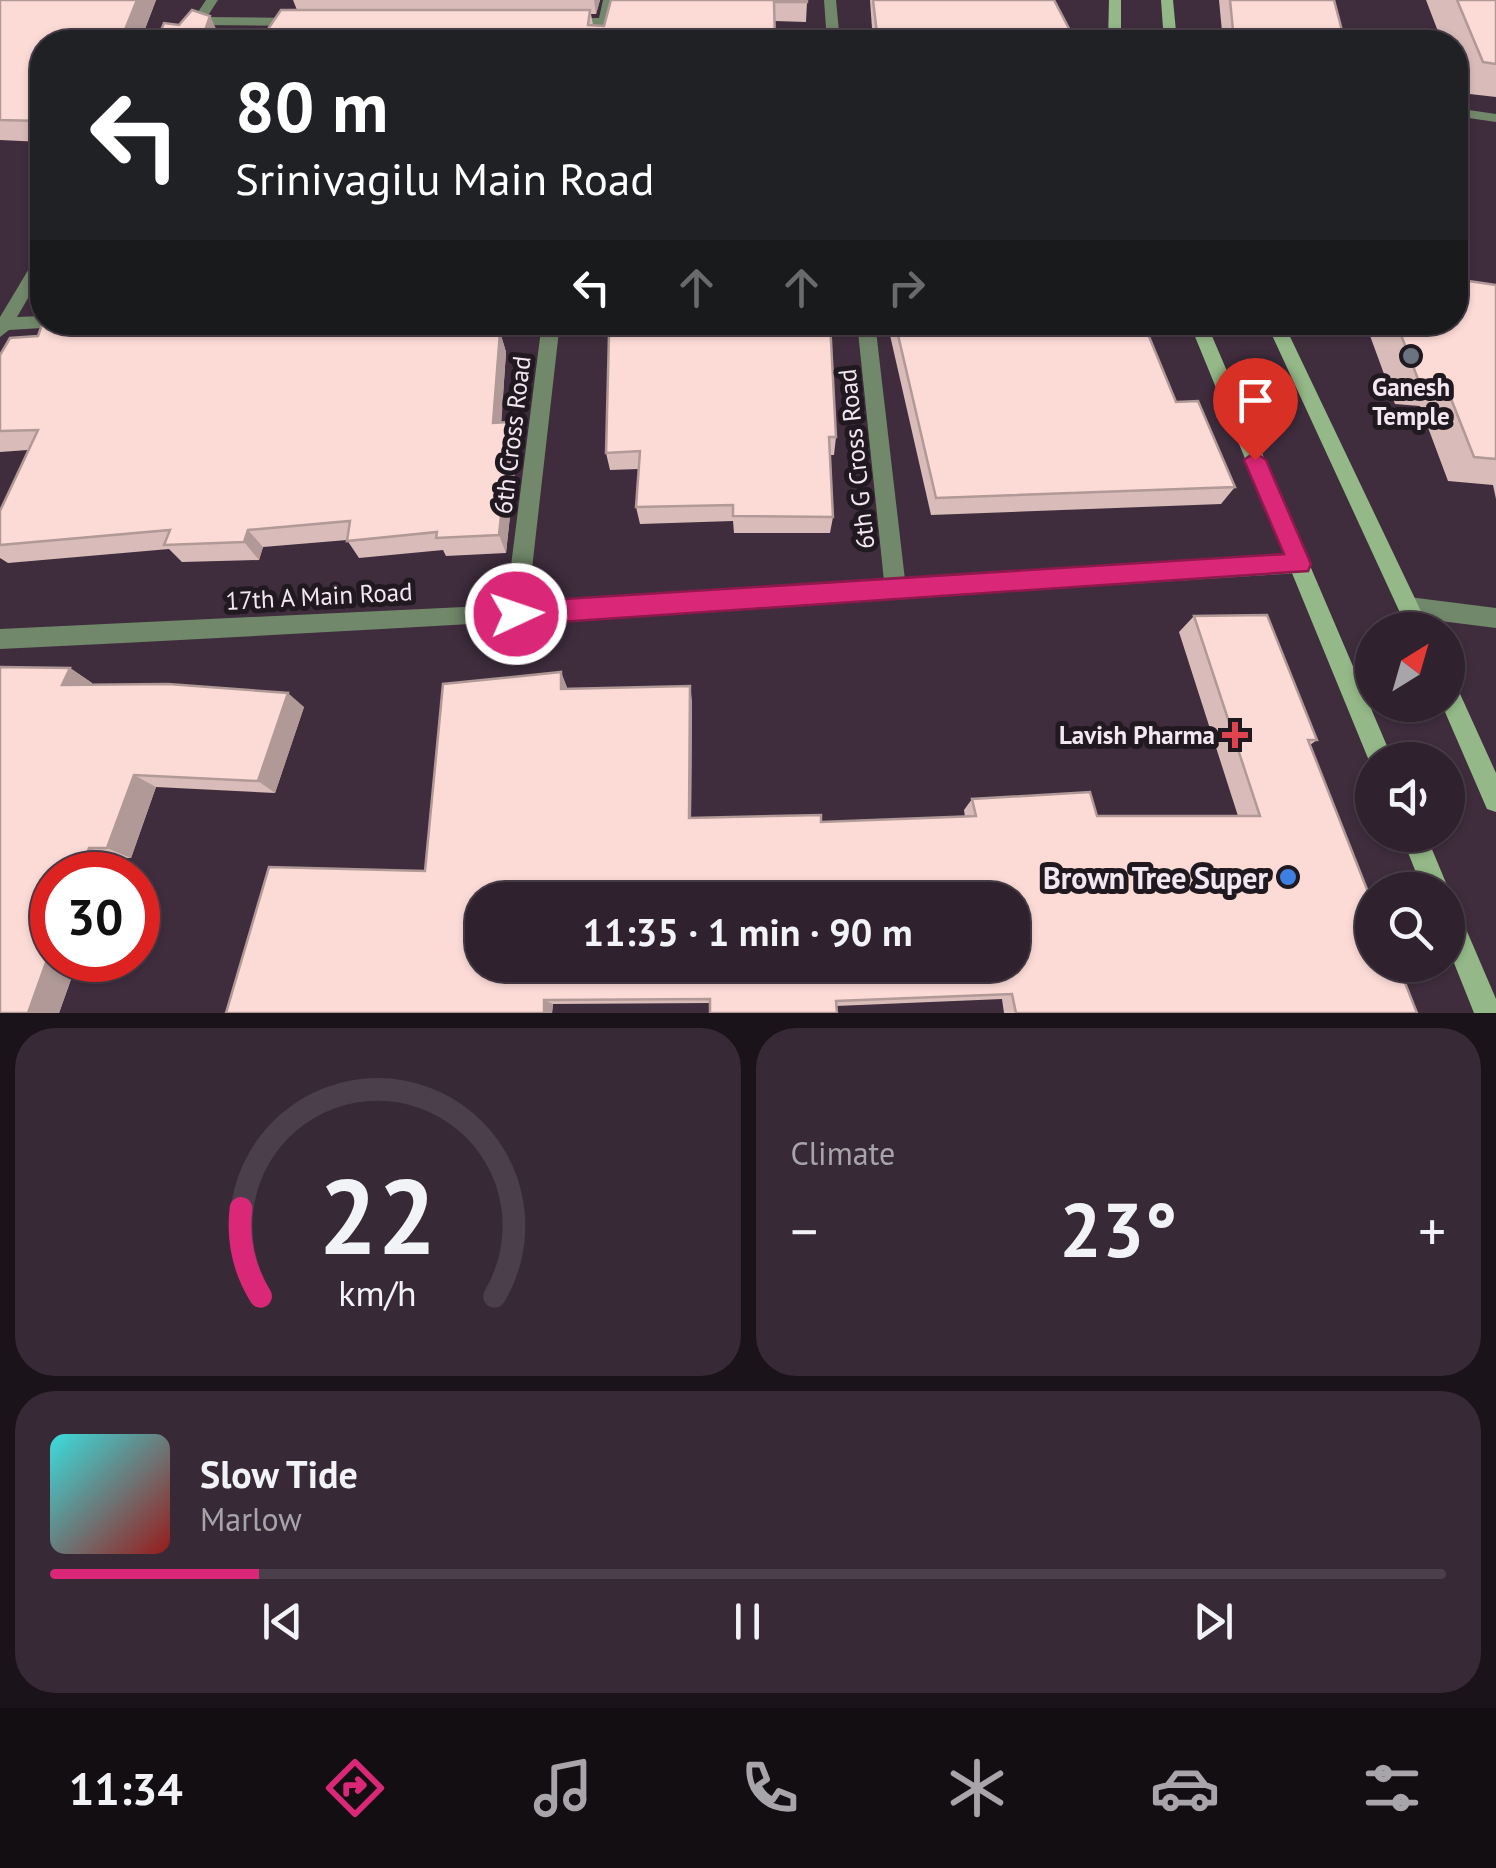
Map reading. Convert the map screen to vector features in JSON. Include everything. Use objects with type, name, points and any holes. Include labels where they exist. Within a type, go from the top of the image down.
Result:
[{"type":"main road","points":[[1114,0],[1115,30]]},
{"type":"main road","points":[[1168,0],[1170,30]]},
{"type":"main road","points":[[1202,335],[1374,742]]},
{"type":"main road","points":[[1280,335],[1411,612]]},
{"type":"main road","points":[[1461,722],[1496,800]]},
{"type":"main road","points":[[1465,958],[1488,1013]]},
{"type":"street","points":[[192,30],[212,0]]},
{"type":"street","points":[[604,30],[610,0]]},
{"type":"street","points":[[830,0],[833,30]]},
{"type":"street","points":[[198,22],[314,22]]},
{"type":"street","points":[[547,22],[606,22]]},
{"type":"street","points":[[1468,114],[1496,118]]},
{"type":"street","points":[[2,327],[30,281]]},
{"type":"street","points":[[2,327],[30,324]]},
{"type":"street","name":"6th Cross Road","points":[[516,614],[548,335]]},
{"type":"street","name":"6th G Cross Road","points":[[867,335],[896,590]]},
{"type":"street","name":"17th A Main Road","points":[[0,638],[516,614],[1299,564]]},
{"type":"street","points":[[1409,607],[1496,618]]},
{"type":"building","points":[[0,0],[137,0],[125,30],[30,30],[30,121],[0,120]]},
{"type":"building","points":[[611,0],[807,0],[774,2],[775,30],[267,30],[281,10],[590,10],[588,25],[604,26]]},
{"type":"building","points":[[873,0],[1054,0],[1070,30],[877,30]]},
{"type":"building","points":[[1230,0],[1334,0],[1342,30],[1233,30]]},
{"type":"building","points":[[1457,0],[1496,0],[1496,64],[1483,62]]},
{"type":"building","points":[[192,10],[210,16],[205,30],[161,30],[164,23],[179,25]]},
{"type":"building","points":[[1468,281],[1496,285],[1496,459],[1474,457],[1444,381],[1418,379],[1401,335],[1468,335]]},
{"type":"building","points":[[500,335],[493,423],[511,422],[499,535],[436,538],[437,532],[347,541],[350,521],[248,530],[244,542],[164,545],[170,530],[0,545],[0,511],[38,430],[0,431],[0,355],[10,338]]},
{"type":"building","points":[[609,335],[831,335],[836,437],[829,437],[833,517],[733,516],[733,505],[636,507],[640,451],[606,453]]},
{"type":"building","points":[[898,335],[1148,335],[1176,402],[1198,401],[1235,487],[936,498]]},
{"type":"building","points":[[1267,615],[1317,740],[1308,740],[1360,872],[1355,872],[1355,982],[1405,982],[1417,1013],[1016,1013],[1012,994],[836,1001],[837,1013],[710,1013],[710,999],[544,1000],[544,1013],[226,1013],[269,867],[425,871],[443,684],[561,672],[561,689],[690,686],[689,818],[821,815],[821,822],[976,816],[972,799],[1090,792],[1097,816],[1260,816],[1194,616]]},
{"type":"building","points":[[0,667],[70,668],[62,685],[168,684],[288,693],[258,781],[134,775],[107,848],[30,852],[30,982],[39,982],[28,1013],[0,1013]]},
{"type":"place","name":"Ganesh Temple","points":[[1411,356]]},
{"type":"place","name":"Lavish Pharma","points":[[1235,735]]},
{"type":"place","name":"Brown Tree Super","points":[[1288,877]]},
{"type":"route","points":[[516,614],[1299,564],[1255,460]]}]
